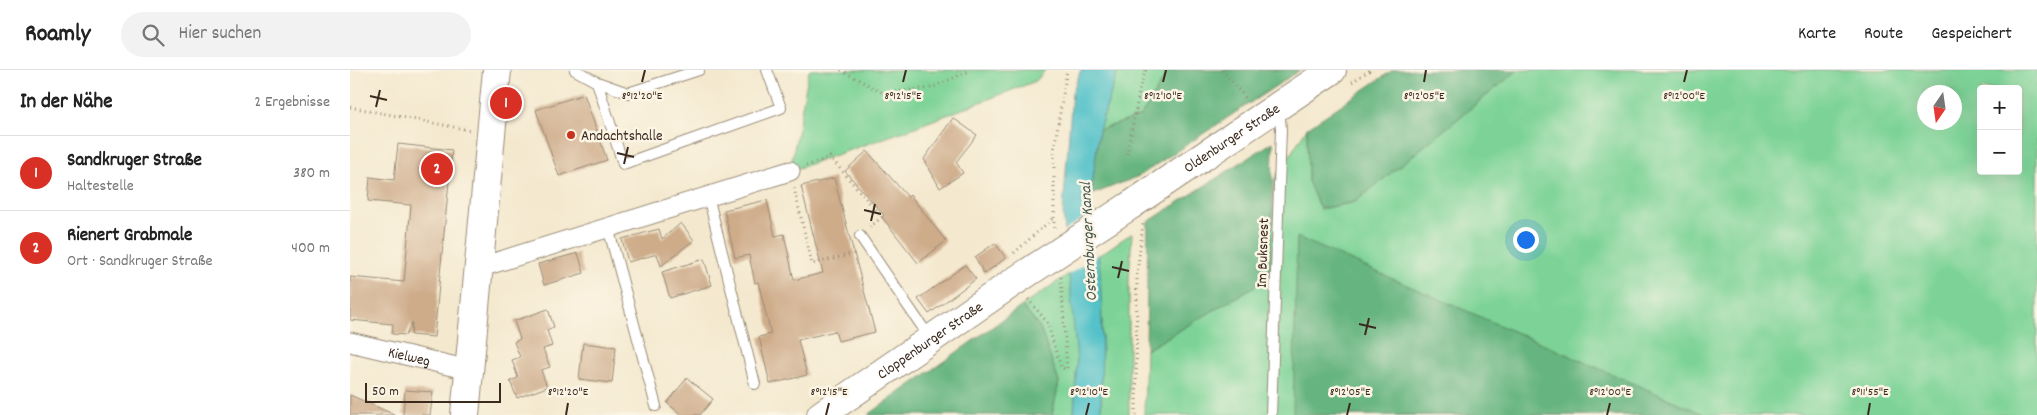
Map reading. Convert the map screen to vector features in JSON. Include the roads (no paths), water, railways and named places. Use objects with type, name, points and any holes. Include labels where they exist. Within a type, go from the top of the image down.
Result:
[{"type":"main road","name":"Oldenburger Straße","points":[[1058,253],[1138,212],[1277,99],[1332,70]]},
{"type":"main road","points":[[465,415],[492,134],[496,71]]},
{"type":"main road","name":"Cloppenburger Straße","points":[[822,415],[1018,277],[1058,253]]},
{"type":"street","points":[[478,268],[790,171]]},
{"type":"street","name":"Kielweg","points":[[350,342],[469,370]]},
{"type":"lane","points":[[575,70],[597,82],[628,93],[699,70]]},
{"type":"lane","points":[[597,82],[623,164],[780,108],[767,70]]},
{"type":"lane","name":"Im Buksnest","points":[[1271,415],[1281,129],[1277,99]]},
{"type":"lane","points":[[708,196],[755,384]]},
{"type":"lane","points":[[608,227],[656,406]]},
{"type":"lane","points":[[860,236],[930,338]]},
{"type":"water","name":"Osternburger Kanal","points":[[1081,70],[1118,70],[1099,130],[1091,195],[1100,269],[1102,322],[1101,415],[1074,415],[1077,360],[1063,211],[1072,93]]},
{"type":"place","name":"Sandkruger Straße","points":[[506,103]]},
{"type":"place","name":"Andachtshalle","points":[[571,135]]},
{"type":"place","name":"Rienert Grabmale","points":[[437,169]]}]
